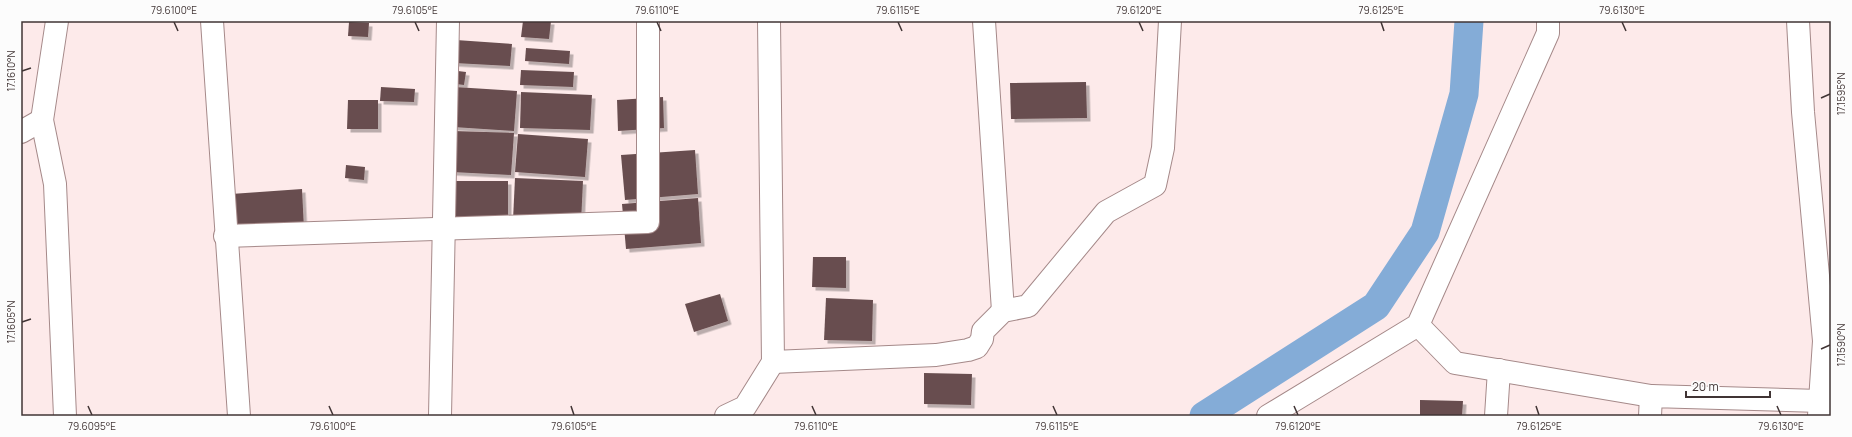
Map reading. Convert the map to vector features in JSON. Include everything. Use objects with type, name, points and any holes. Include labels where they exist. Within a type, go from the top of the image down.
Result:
[{"type":"street","points":[[57,21],[42,120],[55,184],[65,416]]},
{"type":"street","points":[[212,21],[238,416]]},
{"type":"street","points":[[440,416],[448,21]]},
{"type":"street","points":[[225,236],[648,222],[648,21]]},
{"type":"street","points":[[726,416],[745,407],[773,362],[769,21]]},
{"type":"street","points":[[984,21],[1003,311]]},
{"type":"street","points":[[773,362],[936,355],[968,350],[977,347],[982,339],[983,331],[1003,311],[1028,306],[1106,212],[1155,185],[1163,148],[1170,21]]},
{"type":"street","points":[[1268,416],[1418,325],[1548,33],[1548,21]]},
{"type":"street","points":[[1418,325],[1455,362],[1499,370],[1651,406],[1820,408],[1828,341],[1803,112],[1798,21]]},
{"type":"street","points":[[21,132],[42,120]]},
{"type":"street","points":[[1496,416],[1499,370]]},
{"type":"building","points":[[523,21],[551,21],[549,39],[521,37]]},
{"type":"building","points":[[349,22],[369,23],[368,37],[348,36]]},
{"type":"building","points":[[456,40],[512,44],[510,66],[454,63]]},
{"type":"building","points":[[526,48],[570,51],[569,64],[525,61]]},
{"type":"building","points":[[450,70],[466,72],[464,85],[448,83]]},
{"type":"building","points":[[521,70],[574,72],[573,87],[520,85]]},
{"type":"building","points":[[1086,82],[1087,118],[1011,119],[1010,83]]},
{"type":"building","points":[[381,87],[415,89],[414,102],[380,101]]},
{"type":"building","points":[[455,87],[517,91],[514,131],[453,127]]},
{"type":"building","points":[[521,92],[592,95],[590,130],[520,128]]},
{"type":"building","points":[[663,97],[664,128],[618,131],[617,100]]},
{"type":"building","points":[[348,100],[378,100],[378,129],[347,129]]},
{"type":"building","points":[[454,131],[514,133],[511,175],[452,172]]},
{"type":"building","points":[[518,134],[588,139],[585,177],[515,172]]},
{"type":"building","points":[[695,150],[698,194],[625,200],[621,155]]},
{"type":"building","points":[[346,165],[365,167],[364,180],[345,178]]},
{"type":"building","points":[[515,178],[583,181],[581,223],[513,220]]},
{"type":"building","points":[[451,181],[508,181],[508,220],[451,220]]},
{"type":"building","points":[[302,189],[304,229],[234,233],[231,194]]},
{"type":"building","points":[[698,198],[701,243],[626,249],[622,204]]},
{"type":"building","points":[[813,257],[846,257],[846,288],[812,287]]},
{"type":"building","points":[[720,294],[728,321],[694,332],[685,304]]},
{"type":"building","points":[[826,298],[873,300],[872,341],[824,340]]},
{"type":"building","points":[[924,373],[972,374],[971,405],[924,404]]},
{"type":"building","points":[[1420,400],[1463,401],[1462,416],[1420,416]]},
{"type":"waterway","points":[[1204,416],[1376,306],[1425,232],[1464,94],[1469,21]]}]
